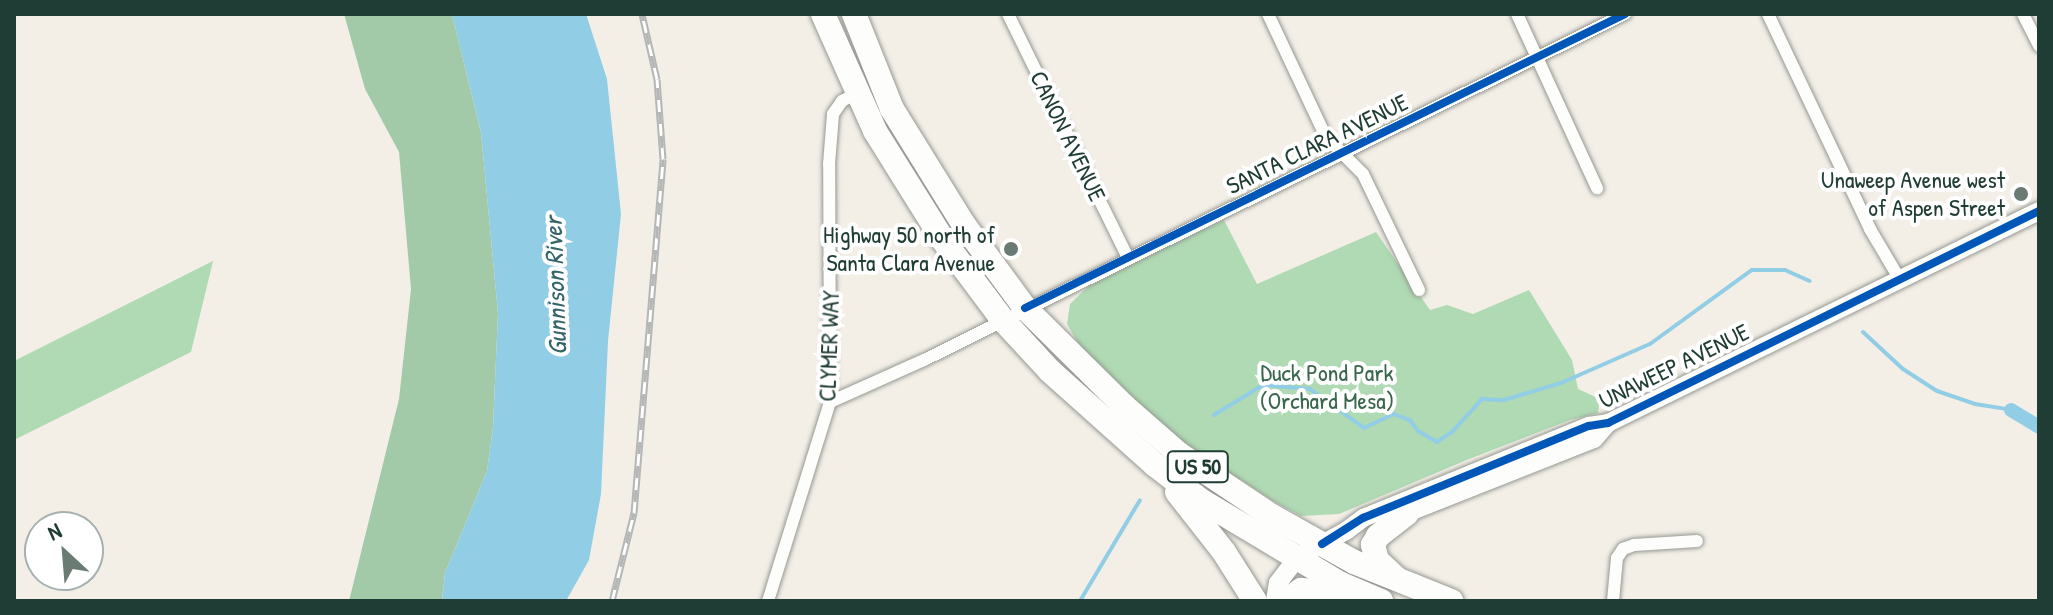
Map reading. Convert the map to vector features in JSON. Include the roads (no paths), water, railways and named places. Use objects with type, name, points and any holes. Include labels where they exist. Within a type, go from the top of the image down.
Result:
[{"type":"highway","name":"US 50","points":[[823,14],[875,131],[943,240],[1002,319],[1050,371],[1155,465],[1202,501],[1297,558],[1376,599]]},
{"type":"highway","points":[[836,14],[873,101],[892,109]]},
{"type":"highway","name":"US 50","points":[[854,14],[892,109],[964,225],[1025,308],[1179,454],[1322,544],[1399,581],[1451,601]]},
{"type":"highway","points":[[875,131],[888,139],[995,295],[1025,308]]},
{"type":"highway","points":[[1155,465],[1224,552],[1255,601]]},
{"type":"highway","points":[[1399,581],[1377,560],[1373,545],[1378,536],[1407,513]]},
{"type":"highway","points":[[1286,601],[1301,590],[1318,589],[1376,599]]},
{"type":"main road","name":"UNAWEEP AVENUE","points":[[1297,558],[1363,518],[1589,426],[1608,423],[2039,211]]},
{"type":"main road","name":"UNAWEEP AVENUE","points":[[1346,531],[1369,528],[1594,439],[1608,423]]},
{"type":"main road","points":[[1275,601],[1278,583],[1297,558]]},
{"type":"street","name":"CANON AVENUE","points":[[1008,14],[1128,258]]},
{"type":"street","points":[[1268,14],[1326,137],[1363,174],[1419,290]]},
{"type":"street","points":[[1517,14],[1597,188]]},
{"type":"street","name":"SANTA CLARA AVENUE","points":[[830,402],[1625,14]]},
{"type":"street","points":[[1768,14],[1870,229],[1899,278]]},
{"type":"street","points":[[2023,14],[2039,46]]},
{"type":"street","name":"CLYMER WAY","points":[[768,601],[830,402],[833,114],[842,101],[857,93]]},
{"type":"street","points":[[1613,601],[1617,558],[1623,549],[1634,545],[1697,541]]},
{"type":"water","name":"Gunnison River","points":[[452,14],[586,14],[607,79],[621,214],[608,341],[601,494],[589,560],[566,601],[442,601],[445,573],[487,471],[493,428],[498,313],[481,132]]},
{"type":"waterway","points":[[1214,415],[1263,385],[1310,389],[1364,428],[1394,414],[1410,420],[1418,431],[1437,442],[1452,432],[1482,399],[1504,400],[1561,383],[1650,344],[1752,270],[1785,270],[1810,281]]},
{"type":"waterway","points":[[1863,332],[1903,369],[1937,391],[1975,404],[2011,410]]},
{"type":"waterway","points":[[2011,410],[2039,427]]},
{"type":"waterway","points":[[1080,601],[1140,500]]},
{"type":"railway","points":[[612,601],[634,513],[663,159],[657,79],[642,14]]},
{"type":"place","name":"Unaweep Avenue west of Aspen Street","points":[[2021,194]]},
{"type":"place","name":"Highway 50 north of Santa Clara Avenue","points":[[1011,249]]},
{"type":"park label","name":"Duck Pond Park (Orchard Mesa)","points":[[1327,387]]}]
